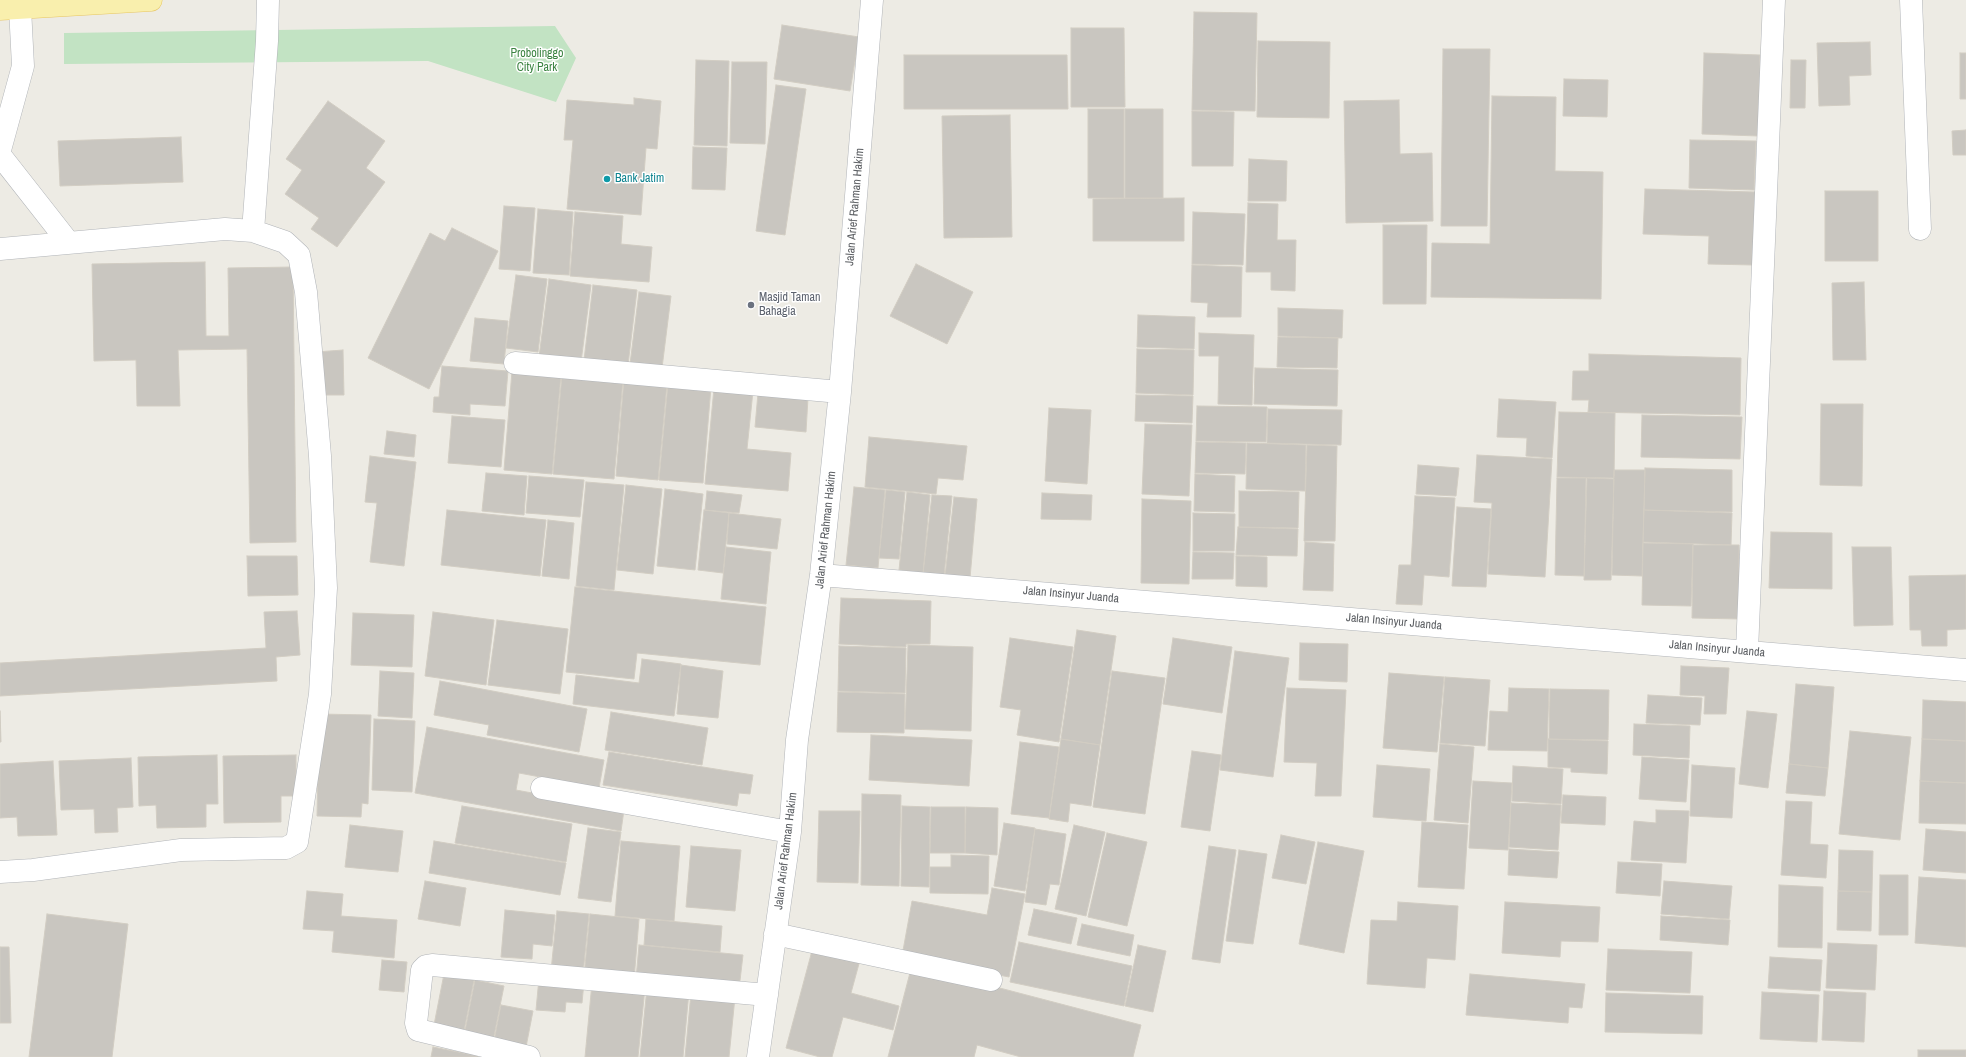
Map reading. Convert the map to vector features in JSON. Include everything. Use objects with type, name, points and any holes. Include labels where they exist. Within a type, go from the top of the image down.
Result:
[{"type":"main road","points":[[10,8],[151,0]]},
{"type":"street","points":[[253,231],[267,41],[268,0]]},
{"type":"street","name":"Jalan Arief Rahman Hakim","points":[[764,1056],[767,995],[790,832],[797,740],[821,575],[840,392],[872,0]]},
{"type":"street","points":[[1747,651],[1774,0]]},
{"type":"street","points":[[1911,0],[1920,229]]},
{"type":"street","points":[[0,150],[12,111],[23,66],[10,8]]},
{"type":"street","points":[[0,155],[69,243]]},
{"type":"street","points":[[0,249],[225,229],[253,231],[285,242],[299,255],[306,292],[320,456],[326,588],[320,694],[297,842],[286,848],[181,850],[33,870],[0,872]]},
{"type":"street","points":[[515,363],[840,392]]},
{"type":"street","name":"Jalan Insinyur Juanda","points":[[821,575],[1966,670]]},
{"type":"street","points":[[542,788],[790,832]]},
{"type":"street","points":[[775,934],[991,980]]},
{"type":"street","points":[[529,1057],[418,1030],[416,1023],[422,970],[426,966],[432,965],[767,995]]},
{"type":"green space","name":"Probolinggo City Park","points":[[555,26],[576,58],[556,102],[428,61],[64,64],[64,33]]},
{"type":"building","points":[[1194,12],[1257,13],[1255,111],[1192,110]]},
{"type":"building","points":[[782,25],[859,37],[850,91],[774,79]]},
{"type":"building","points":[[1071,28],[1124,28],[1125,107],[1071,107]]},
{"type":"building","points":[[1258,41],[1330,42],[1329,118],[1257,117]]},
{"type":"building","points":[[1870,42],[1871,75],[1849,76],[1850,105],[1819,106],[1817,43]]},
{"type":"building","points":[[1443,49],[1490,49],[1487,226],[1441,226]]},
{"type":"building","points":[[1704,53],[1760,55],[1758,136],[1702,134]]},
{"type":"building","points":[[1960,53],[1966,53],[1966,99],[1960,99]]},
{"type":"building","points":[[904,55],[1067,55],[1068,109],[904,109]]},
{"type":"building","points":[[696,60],[729,61],[727,146],[694,145]]},
{"type":"building","points":[[1791,60],[1806,60],[1805,108],[1790,108]]},
{"type":"building","points":[[732,62],[767,62],[765,144],[730,143]]},
{"type":"building","points":[[1564,79],[1608,80],[1607,117],[1563,116]]},
{"type":"building","points":[[776,85],[806,89],[785,235],[756,231]]},
{"type":"building","points":[[1492,96],[1556,97],[1555,171],[1603,172],[1601,299],[1431,297],[1432,243],[1490,244]]},
{"type":"building","name":"Bank Jatim","points":[[634,98],[661,101],[657,149],[646,148],[641,215],[567,209],[573,140],[564,140],[567,100],[634,105]]},
{"type":"building","points":[[1399,100],[1400,154],[1432,153],[1433,221],[1346,223],[1344,101]]},
{"type":"building","points":[[328,101],[385,141],[366,168],[385,182],[337,247],[311,229],[319,218],[285,194],[302,170],[286,159]]},
{"type":"building","points":[[1088,109],[1124,109],[1124,198],[1088,198]]},
{"type":"building","points":[[1125,109],[1163,109],[1163,198],[1125,198]]},
{"type":"building","points":[[1192,111],[1234,112],[1233,166],[1192,166]]},
{"type":"building","points":[[1010,115],[1012,237],[944,238],[942,116]]},
{"type":"building","points":[[1966,130],[1966,155],[1953,155],[1952,131]]},
{"type":"building","points":[[181,137],[183,182],[60,186],[58,141]]},
{"type":"building","points":[[1690,140],[1756,141],[1754,190],[1689,188]]},
{"type":"building","points":[[693,147],[727,148],[725,190],[692,189]]},
{"type":"building","points":[[1249,159],[1287,161],[1286,201],[1248,201]]},
{"type":"building","points":[[1645,189],[1755,192],[1753,265],[1708,264],[1709,236],[1643,234]]},
{"type":"building","points":[[1825,191],[1878,191],[1878,261],[1825,261]]},
{"type":"building","points":[[1184,198],[1184,241],[1093,241],[1093,199]]},
{"type":"building","points":[[1248,203],[1278,204],[1277,240],[1296,240],[1295,291],[1271,290],[1271,272],[1246,272]]},
{"type":"building","points":[[504,206],[535,208],[530,271],[499,269]]},
{"type":"building","points":[[538,209],[573,212],[569,275],[533,273]]},
{"type":"building","points":[[575,212],[623,216],[621,244],[652,247],[649,282],[570,276]]},
{"type":"building","points":[[1193,212],[1245,214],[1243,265],[1192,264]]},
{"type":"building","points":[[1383,225],[1427,225],[1426,304],[1383,304]]},
{"type":"building","points":[[452,228],[498,251],[429,389],[368,358],[430,233],[445,241]]},
{"type":"building","points":[[205,262],[206,336],[229,336],[228,268],[293,267],[296,542],[250,543],[247,349],[178,350],[180,406],[137,406],[136,360],[94,361],[92,264]]},
{"type":"building","points":[[916,264],[973,292],[947,344],[890,316]]},
{"type":"building","points":[[1192,265],[1242,267],[1241,317],[1207,317],[1208,303],[1191,302]]},
{"type":"building","points":[[516,275],[547,279],[538,352],[506,348]]},
{"type":"building","points":[[549,279],[591,285],[581,362],[539,357]]},
{"type":"building","points":[[1864,282],[1866,360],[1833,360],[1832,283]]},
{"type":"building","points":[[593,285],[637,290],[628,365],[584,360]]},
{"type":"building","points":[[639,292],[671,296],[662,368],[630,364]]},
{"type":"building","points":[[1278,308],[1343,310],[1342,338],[1278,336]]},
{"type":"building","points":[[1138,315],[1195,317],[1194,349],[1137,347]]},
{"type":"building","points":[[475,318],[508,321],[504,364],[470,361]]},
{"type":"building","points":[[1199,333],[1254,335],[1252,405],[1218,404],[1219,356],[1199,356]]},
{"type":"building","points":[[1278,337],[1338,338],[1337,368],[1277,367]]},
{"type":"building","points":[[1137,349],[1194,350],[1193,395],[1136,393]]},
{"type":"building","points":[[343,350],[344,395],[318,395],[316,352]]},
{"type":"building","points":[[1589,354],[1741,358],[1740,415],[1588,412],[1589,400],[1572,400],[1573,371],[1589,371]]},
{"type":"building","points":[[442,366],[508,371],[505,406],[470,404],[470,415],[433,412],[434,397],[439,397]]},
{"type":"building","points":[[1255,368],[1338,370],[1337,406],[1254,404]]},
{"type":"building","points":[[512,371],[561,375],[552,474],[504,470]]},
{"type":"building","points":[[562,375],[623,380],[614,479],[553,474]]},
{"type":"building","points":[[624,379],[667,384],[658,480],[616,476]]},
{"type":"building","points":[[668,384],[711,387],[703,483],[659,480]]},
{"type":"building","points":[[714,388],[753,391],[747,449],[791,453],[788,491],[705,484]]},
{"type":"building","points":[[758,393],[808,398],[806,432],[755,427]]},
{"type":"building","points":[[1136,395],[1193,396],[1192,423],[1135,421]]},
{"type":"building","points":[[1499,399],[1556,402],[1552,458],[1526,456],[1527,438],[1497,437]]},
{"type":"building","points":[[1821,404],[1863,404],[1862,486],[1820,485]]},
{"type":"building","points":[[1197,406],[1267,407],[1266,442],[1196,441]]},
{"type":"building","points":[[1049,408],[1091,410],[1087,484],[1045,481]]},
{"type":"building","points":[[1268,409],[1342,410],[1341,445],[1267,443]]},
{"type":"building","points":[[1559,412],[1615,413],[1614,478],[1557,477]]},
{"type":"building","points":[[1642,415],[1742,417],[1740,459],[1641,457]]},
{"type":"building","points":[[452,416],[505,420],[501,467],[448,463]]},
{"type":"building","points":[[1145,424],[1192,425],[1189,496],[1142,494]]},
{"type":"building","points":[[387,431],[416,435],[414,457],[384,454]]},
{"type":"building","points":[[869,437],[967,446],[963,480],[938,478],[936,494],[865,487]]},
{"type":"building","points":[[1196,442],[1246,443],[1245,474],[1195,473]]},
{"type":"building","points":[[1247,443],[1306,445],[1305,491],[1246,489]]},
{"type":"building","points":[[1307,445],[1337,446],[1335,541],[1304,541]]},
{"type":"building","points":[[1477,455],[1552,459],[1545,577],[1488,574],[1492,503],[1474,502]]},
{"type":"building","points":[[370,456],[416,462],[404,566],[370,562],[377,503],[365,502]]},
{"type":"building","points":[[1418,465],[1459,468],[1456,496],[1416,494]]},
{"type":"building","points":[[1645,468],[1732,470],[1732,512],[1644,510]]},
{"type":"building","points":[[1614,470],[1645,470],[1642,576],[1612,575]]},
{"type":"building","points":[[486,473],[527,476],[524,515],[482,511]]},
{"type":"building","points":[[1195,474],[1235,476],[1234,512],[1194,511]]},
{"type":"building","points":[[529,476],[584,480],[580,517],[526,513]]},
{"type":"building","points":[[1557,478],[1586,478],[1584,576],[1555,575]]},
{"type":"building","points":[[1587,478],[1614,479],[1611,580],[1584,580]]},
{"type":"building","points":[[586,482],[624,485],[614,590],[576,586]]},
{"type":"building","points":[[626,485],[662,489],[653,574],[617,570]]},
{"type":"building","points":[[854,487],[885,490],[878,568],[846,565]]},
{"type":"building","points":[[665,489],[703,494],[695,570],[657,566]]},
{"type":"building","points":[[886,490],[905,492],[899,559],[879,558]]},
{"type":"building","points":[[707,491],[742,495],[739,513],[705,510]]},
{"type":"building","points":[[1239,491],[1299,492],[1298,528],[1239,527]]},
{"type":"building","points":[[907,492],[930,495],[923,573],[899,570]]},
{"type":"building","points":[[1042,493],[1092,495],[1091,520],[1041,519]]},
{"type":"building","points":[[932,495],[952,496],[944,576],[923,574]]},
{"type":"building","points":[[1415,496],[1455,498],[1449,577],[1424,575],[1422,605],[1396,604],[1399,565],[1411,565]]},
{"type":"building","points":[[954,497],[977,499],[970,578],[945,576]]},
{"type":"building","points":[[1142,499],[1191,501],[1189,584],[1141,583]]},
{"type":"building","points":[[1457,507],[1491,509],[1486,587],[1452,586]]},
{"type":"building","points":[[447,510],[546,520],[540,576],[441,565]]},
{"type":"building","points":[[704,510],[729,513],[723,573],[698,570]]},
{"type":"building","points":[[1644,510],[1732,513],[1731,545],[1643,542]]},
{"type":"building","points":[[729,513],[781,519],[777,549],[727,544]]},
{"type":"building","points":[[1193,513],[1235,514],[1234,551],[1193,551]]},
{"type":"building","points":[[548,520],[574,523],[569,579],[542,576]]},
{"type":"building","points":[[1238,527],[1298,529],[1297,556],[1236,555]]},
{"type":"building","points":[[1771,532],[1832,533],[1832,589],[1769,588]]},
{"type":"building","points":[[1305,542],[1334,544],[1333,591],[1303,590]]},
{"type":"building","points":[[1643,543],[1693,544],[1691,606],[1642,605]]},
{"type":"building","points":[[1693,545],[1739,545],[1739,619],[1692,618]]},
{"type":"building","points":[[726,547],[771,552],[766,604],[721,599]]},
{"type":"building","points":[[1852,547],[1891,547],[1893,625],[1854,626]]},
{"type":"building","points":[[1193,552],[1234,553],[1233,579],[1192,579]]},
{"type":"building","points":[[247,556],[297,556],[298,595],[248,596]]},
{"type":"building","points":[[1236,556],[1267,557],[1267,587],[1236,586]]},
{"type":"building","points":[[1966,575],[1966,629],[1947,630],[1947,646],[1922,646],[1921,630],[1910,630],[1909,576]]},
{"type":"building","points":[[575,587],[766,607],[760,665],[637,653],[634,679],[566,672]]},
{"type":"building","points":[[841,598],[931,601],[930,644],[906,644],[906,647],[839,644]]},
{"type":"building","points":[[297,611],[300,655],[276,657],[277,681],[0,696],[0,663],[266,648],[264,612]]},
{"type":"building","points":[[433,612],[494,620],[486,685],[425,676]]},
{"type":"building","points":[[353,613],[414,615],[412,667],[351,665]]},
{"type":"building","points":[[497,620],[568,629],[560,694],[488,685]]},
{"type":"building","points":[[1077,630],[1116,636],[1100,745],[1061,739]]},
{"type":"building","points":[[1010,638],[1073,647],[1059,742],[1017,735],[1021,710],[1000,707]]},
{"type":"building","points":[[1173,638],[1232,647],[1222,713],[1163,704]]},
{"type":"building","points":[[1300,643],[1348,644],[1347,682],[1299,680]]},
{"type":"building","points":[[908,645],[973,647],[971,731],[905,729]]},
{"type":"building","points":[[839,646],[906,648],[905,693],[838,691]]},
{"type":"building","points":[[1235,651],[1289,658],[1273,777],[1220,770]]},
{"type":"building","points":[[642,659],[681,664],[674,716],[573,704],[576,675],[639,683]]},
{"type":"building","points":[[681,665],[723,671],[718,718],[677,714]]},
{"type":"building","points":[[1681,666],[1729,668],[1726,714],[1704,714],[1705,696],[1680,695]]},
{"type":"building","points":[[380,671],[414,673],[412,718],[378,716]]},
{"type":"building","points":[[1112,671],[1165,678],[1145,814],[1093,807]]},
{"type":"building","points":[[1389,673],[1444,677],[1437,752],[1383,748]]},
{"type":"building","points":[[1445,677],[1490,680],[1485,746],[1440,743]]},
{"type":"building","points":[[440,681],[587,709],[579,752],[487,735],[489,725],[434,715]]},
{"type":"building","points":[[1796,684],[1834,687],[1828,768],[1789,764]]},
{"type":"building","points":[[1287,688],[1346,690],[1341,796],[1315,796],[1317,763],[1284,762]]},
{"type":"building","points":[[1509,688],[1549,689],[1547,751],[1488,750],[1490,711],[1508,712]]},
{"type":"building","points":[[1550,689],[1609,690],[1608,740],[1549,739]]},
{"type":"building","points":[[838,692],[905,694],[904,733],[837,732]]},
{"type":"building","points":[[1648,695],[1702,698],[1700,725],[1646,723]]},
{"type":"building","points":[[1923,700],[1966,702],[1966,741],[1922,739]]},
{"type":"building","points":[[0,711],[1,742],[0,742]]},
{"type":"building","points":[[1747,711],[1777,714],[1768,788],[1739,784]]},
{"type":"building","points":[[611,712],[708,728],[702,765],[605,750]]},
{"type":"building","points":[[319,714],[371,715],[368,804],[362,803],[361,817],[317,816]]},
{"type":"building","points":[[374,719],[415,721],[412,792],[372,790]]},
{"type":"building","points":[[1634,724],[1690,726],[1689,758],[1633,755]]},
{"type":"building","points":[[427,727],[604,760],[599,788],[519,773],[516,790],[624,810],[621,831],[415,793]]},
{"type":"building","points":[[1850,731],[1911,737],[1900,840],[1839,834]]},
{"type":"building","points":[[871,735],[972,740],[969,786],[869,780]]},
{"type":"building","points":[[1061,739],[1100,745],[1091,806],[1070,803],[1068,822],[1049,819]]},
{"type":"building","points":[[1548,739],[1608,741],[1607,774],[1571,772],[1571,768],[1548,767]]},
{"type":"building","points":[[1922,739],[1966,741],[1966,783],[1920,781]]},
{"type":"building","points":[[1020,742],[1059,747],[1049,818],[1011,814]]},
{"type":"building","points":[[1440,744],[1474,747],[1468,823],[1434,820]]},
{"type":"building","points":[[1192,751],[1221,755],[1210,831],[1181,827]]},
{"type":"building","points":[[609,752],[753,775],[750,794],[739,793],[737,806],[603,785]]},
{"type":"building","points":[[217,755],[218,804],[206,804],[206,827],[157,828],[156,805],[139,806],[138,757]]},
{"type":"building","points":[[296,755],[296,796],[281,796],[281,822],[224,823],[223,756]]},
{"type":"building","points":[[1642,757],[1689,760],[1686,802],[1639,799]]},
{"type":"building","points":[[131,758],[133,807],[117,808],[118,832],[95,833],[94,809],[61,810],[59,761]]},
{"type":"building","points":[[53,761],[57,835],[18,836],[17,817],[0,818],[0,764]]},
{"type":"building","points":[[1789,764],[1828,768],[1825,796],[1786,793]]},
{"type":"building","points":[[1377,765],[1430,769],[1426,821],[1373,817]]},
{"type":"building","points":[[1692,765],[1735,768],[1732,818],[1690,816]]},
{"type":"building","points":[[1513,766],[1563,769],[1561,804],[1512,801]]},
{"type":"building","points":[[1473,781],[1512,783],[1508,850],[1469,848]]},
{"type":"building","points":[[1920,781],[1966,783],[1966,824],[1919,823]]},
{"type":"building","points":[[862,794],[901,795],[899,886],[861,885]]},
{"type":"building","points":[[1563,795],[1606,797],[1605,825],[1561,823]]},
{"type":"building","points":[[1786,801],[1812,802],[1810,844],[1828,845],[1826,878],[1781,875]]},
{"type":"building","points":[[1511,803],[1561,805],[1558,850],[1509,847]]},
{"type":"building","points":[[462,806],[572,824],[566,862],[455,843]]},
{"type":"building","points":[[902,806],[930,807],[929,887],[901,886]]},
{"type":"building","points":[[931,807],[965,807],[965,853],[930,853]]},
{"type":"building","points":[[966,807],[998,808],[997,855],[965,853]]},
{"type":"building","points":[[1656,810],[1689,811],[1686,863],[1631,860],[1634,821],[1656,823]]},
{"type":"building","points":[[819,811],[860,811],[858,883],[817,882]]},
{"type":"building","points":[[1422,822],[1468,825],[1464,889],[1418,887]]},
{"type":"building","points":[[1004,823],[1035,828],[1025,891],[994,886]]},
{"type":"building","points":[[350,825],[403,831],[398,872],[345,867]]},
{"type":"building","points":[[1074,825],[1105,832],[1086,916],[1055,909]]},
{"type":"building","points":[[588,828],[621,832],[611,902],[578,898]]},
{"type":"building","points":[[1035,829],[1066,834],[1059,885],[1050,884],[1046,905],[1025,902]]},
{"type":"building","points":[[1926,829],[1966,832],[1966,873],[1923,870]]},
{"type":"building","points":[[1107,833],[1147,842],[1127,926],[1088,917]]},
{"type":"building","points":[[1281,835],[1315,842],[1306,884],[1272,878]]},
{"type":"building","points":[[434,841],[566,863],[560,895],[429,873]]},
{"type":"building","points":[[621,841],[680,846],[674,921],[615,916]]},
{"type":"building","points":[[1318,842],[1364,851],[1344,953],[1299,944]]},
{"type":"building","points":[[691,846],[741,850],[735,911],[686,907]]},
{"type":"building","points":[[1209,846],[1236,850],[1220,963],[1192,959]]},
{"type":"building","points":[[1509,849],[1559,852],[1557,878],[1508,875]]},
{"type":"building","points":[[1239,850],[1267,854],[1253,944],[1226,941]]},
{"type":"building","points":[[1839,850],[1873,851],[1872,892],[1838,891]]},
{"type":"building","points":[[951,855],[989,856],[988,894],[930,893],[930,867],[951,867]]},
{"type":"building","points":[[1618,862],[1662,864],[1660,896],[1616,893]]},
{"type":"building","points":[[1880,875],[1908,875],[1908,935],[1879,935]]},
{"type":"building","points":[[1919,877],[1966,880],[1966,947],[1915,943]]},
{"type":"building","points":[[425,881],[466,888],[460,926],[418,919]]},
{"type":"building","points":[[1664,881],[1732,886],[1729,919],[1661,914]]},
{"type":"building","points":[[1779,885],[1823,887],[1822,948],[1778,947]]},
{"type":"building","points":[[992,888],[1025,894],[1009,977],[902,956],[912,901],[987,915]]},
{"type":"building","points":[[307,891],[343,894],[341,916],[397,920],[394,958],[332,952],[334,931],[303,929]]},
{"type":"building","points":[[1838,891],[1872,892],[1871,931],[1837,930]]},
{"type":"building","points":[[1398,902],[1458,906],[1455,960],[1427,958],[1425,988],[1367,984],[1371,920],[1397,921]]},
{"type":"building","points":[[1505,902],[1600,907],[1598,942],[1561,941],[1560,957],[1502,953]]},
{"type":"building","points":[[1034,909],[1077,918],[1071,944],[1028,935]]},
{"type":"building","points":[[505,910],[555,915],[552,946],[533,944],[532,959],[501,957]]},
{"type":"building","points":[[557,911],[589,914],[583,974],[551,971]]},
{"type":"building","points":[[47,914],[128,924],[112,1057],[29,1057]]},
{"type":"building","points":[[590,914],[639,919],[634,980],[584,976]]},
{"type":"building","points":[[1661,916],[1730,920],[1728,945],[1660,940]]},
{"type":"building","points":[[646,919],[722,926],[720,952],[644,945]]},
{"type":"building","points":[[1082,924],[1134,935],[1130,956],[1077,945]]},
{"type":"building","points":[[1019,942],[1132,966],[1124,1006],[1010,982]]},
{"type":"building","points":[[1828,943],[1877,945],[1875,990],[1826,988]]},
{"type":"building","points":[[639,945],[743,955],[739,989],[636,979]]},
{"type":"building","points":[[1138,945],[1166,951],[1153,1012],[1125,1006]]},
{"type":"building","points":[[0,947],[9,947],[11,1023],[0,1023]]},
{"type":"building","points":[[813,947],[860,960],[851,993],[899,1006],[893,1030],[843,1017],[832,1057],[820,1057],[786,1048]]},
{"type":"building","points":[[1608,949],[1692,952],[1690,993],[1606,990]]},
{"type":"building","points":[[1770,957],[1822,960],[1820,991],[1768,988]]},
{"type":"building","points":[[382,960],[407,962],[404,992],[379,990]]},
{"type":"building","points":[[912,965],[1141,1025],[1133,1057],[1021,1057],[977,1045],[974,1057],[888,1057]]},
{"type":"building","points":[[444,974],[474,980],[463,1036],[433,1030]]},
{"type":"building","points":[[1470,974],[1585,984],[1582,1008],[1569,1007],[1568,1023],[1466,1015]]},
{"type":"building","points":[[539,978],[584,982],[582,1003],[566,1002],[565,1012],[536,1010]]},
{"type":"building","points":[[475,980],[504,986],[493,1041],[464,1036]]},
{"type":"building","points":[[592,983],[645,988],[638,1057],[585,1057]]},
{"type":"building","points":[[647,988],[689,991],[683,1057],[640,1057]]},
{"type":"building","points":[[1824,991],[1866,993],[1864,1042],[1822,1040]]},
{"type":"building","points":[[1762,992],[1819,995],[1817,1042],[1760,1039]]},
{"type":"building","points":[[691,993],[735,997],[729,1057],[685,1057]]},
{"type":"building","points":[[1606,993],[1703,996],[1702,1034],[1605,1032]]},
{"type":"building","points":[[501,1005],[533,1011],[526,1047],[494,1041]]},
{"type":"building","points":[[433,1047],[478,1056],[478,1057],[431,1057]]},
{"type":"building","points":[[1918,1050],[1966,1050],[1966,1057],[1918,1057]]},
{"type":"place","name":"Bank Jatim","points":[[607,179]]},
{"type":"place","name":"Masjid Taman Bahagia","points":[[751,305]]}]
